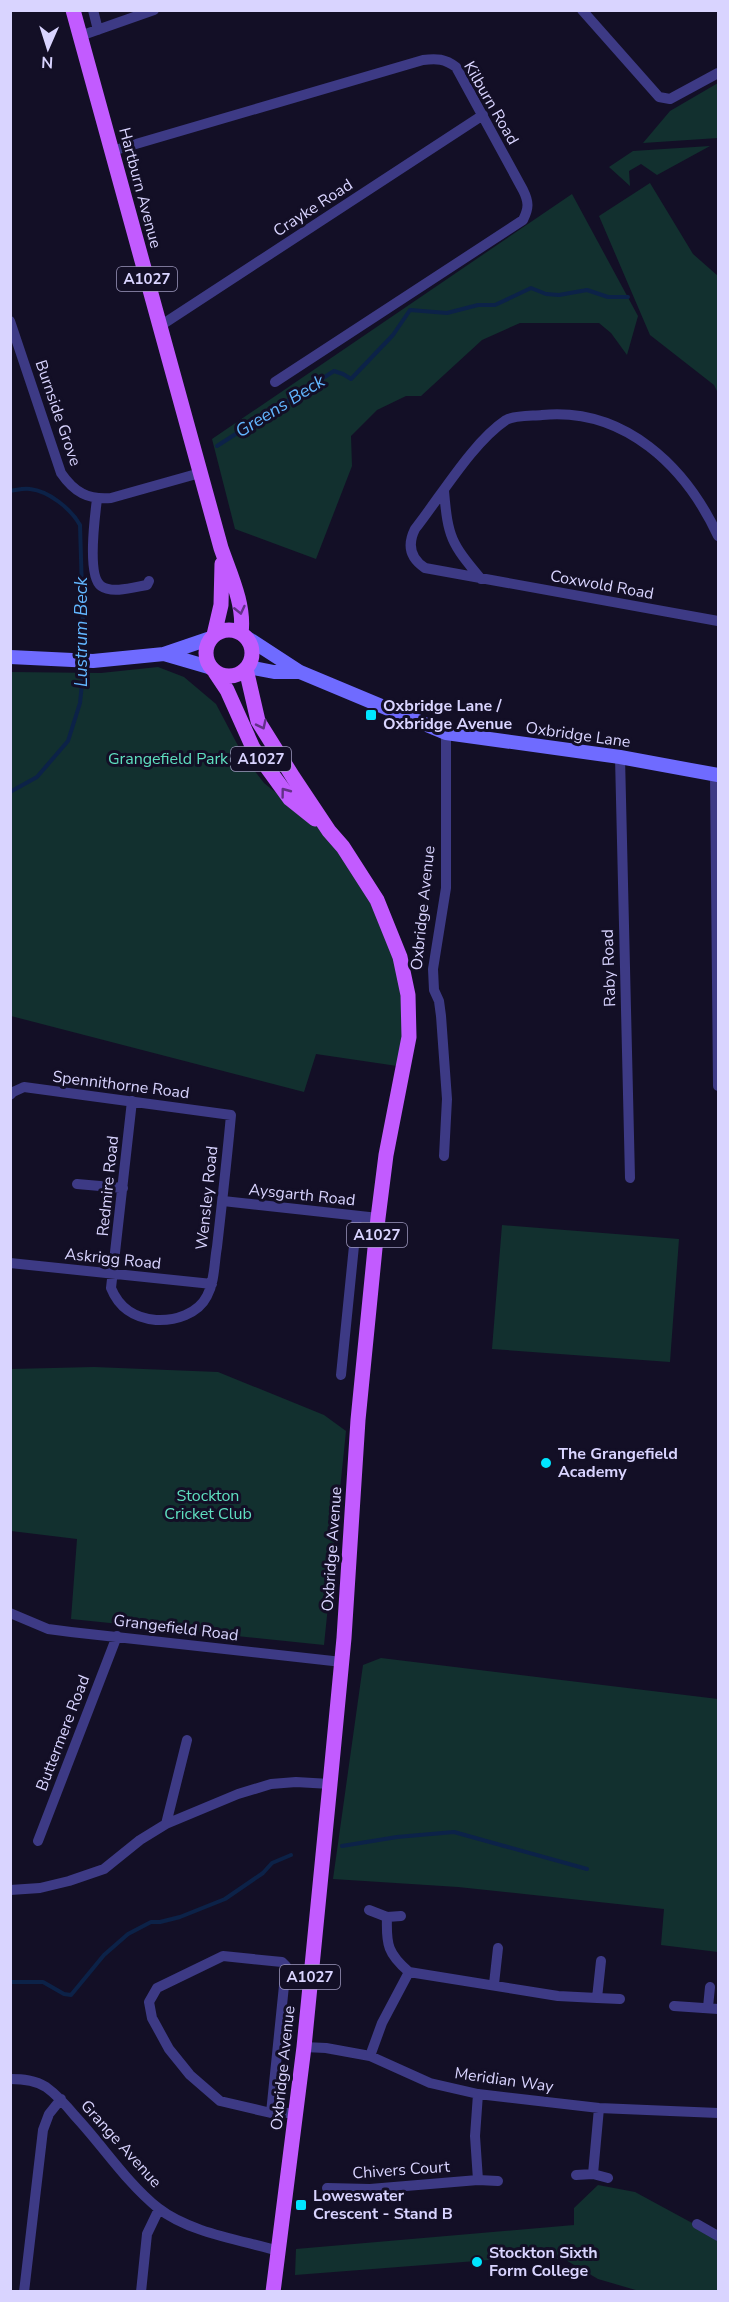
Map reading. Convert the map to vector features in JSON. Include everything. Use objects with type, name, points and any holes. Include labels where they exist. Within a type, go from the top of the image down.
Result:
[{"type":"main road","name":"Hartburn Avenue","points":[[73,10],[220,548],[236,591],[243,635]]},
{"type":"main road","name":"Hartburn Avenue","points":[[212,637],[222,597],[220,548]]},
{"type":"main road","points":[[212,637],[227,630],[243,635]]},
{"type":"main road","name":"A1027","points":[[243,635],[251,644],[253,653],[247,668]]},
{"type":"main road","name":"A1027","points":[[212,637],[206,648],[207,659],[214,670]]},
{"type":"main road","points":[[214,670],[226,676],[237,675],[247,668]]},
{"type":"main road","name":"Oxbridge Avenue","points":[[247,668],[258,721],[329,831]]},
{"type":"main road","name":"Oxbridge Avenue","points":[[214,670],[253,748],[290,799],[329,831],[344,847],[377,900],[400,957],[408,995],[409,1037],[386,1155],[378,1218],[358,1420],[342,1662],[304,2047],[273,2292]]},
{"type":"street","points":[[93,10],[98,30]]},
{"type":"street","points":[[80,36],[154,10]]},
{"type":"street","points":[[582,10],[659,97],[670,99],[718,73]]},
{"type":"street","name":"Kilburn Road","points":[[112,151],[434,58],[446,60],[456,68],[527,199],[529,207],[523,219],[287,380],[275,382]]},
{"type":"street","name":"Crayke Road","points":[[160,326],[483,115]]},
{"type":"street","name":"Burnside Grove","points":[[10,321],[61,474],[76,490],[97,499]]},
{"type":"street","points":[[481,579],[451,539],[447,525],[444,491],[479,443],[508,418],[561,413],[610,423],[657,451],[682,477],[711,519],[718,536]]},
{"type":"street","points":[[149,581],[147,585],[111,590],[101,586],[95,579],[93,532],[97,499],[111,498],[200,472]]},
{"type":"street","name":"Coxwold Road","points":[[444,491],[415,528],[409,540],[411,552],[417,562],[425,568],[718,621]]},
{"type":"street","name":"Oxbridge Lane","points":[[243,635],[300,672],[446,733],[620,757],[717,775]]},
{"type":"street","points":[[10,657],[93,661],[164,654],[212,637]]},
{"type":"street","points":[[164,654],[214,670]]},
{"type":"street","name":"Oxbridge Lane","points":[[247,668],[274,672],[300,672]]},
{"type":"street","name":"Oxbridge Avenue","points":[[444,1156],[447,1099],[441,1016],[439,1001],[434,990],[434,969],[446,888],[446,733]]},
{"type":"street","name":"Raby Road","points":[[620,757],[630,1178]]},
{"type":"street","points":[[717,775],[718,1086]]},
{"type":"street","name":"Spennithorne Road","points":[[10,1095],[24,1088],[231,1115]]},
{"type":"street","name":"Redmire Road","points":[[114,1275],[132,1101]]},
{"type":"street","name":"Wensley Road","points":[[212,1284],[231,1115]]},
{"type":"street","points":[[77,1184],[123,1188]]},
{"type":"street","name":"Aysgarth Road","points":[[223,1201],[378,1218]]},
{"type":"street","points":[[341,1375],[357,1216]]},
{"type":"street","name":"Askrigg Road","points":[[10,1263],[212,1284]]},
{"type":"street","points":[[114,1275],[111,1288],[117,1302],[131,1314],[150,1319],[169,1320],[197,1309],[207,1298],[212,1284]]},
{"type":"street","name":"Grangefield Road","points":[[10,1613],[48,1629],[342,1662]]},
{"type":"street","name":"Buttermere Road","points":[[38,1841],[117,1636]]},
{"type":"street","points":[[166,1824],[187,1740]]},
{"type":"street","points":[[10,1890],[40,1888],[104,1869],[140,1840],[166,1824],[238,1794],[271,1784],[296,1782],[330,1784]]},
{"type":"street","points":[[369,1910],[387,1917],[401,1916]]},
{"type":"street","points":[[387,1917],[386,1936],[389,1951],[396,1961],[409,1972],[558,1996],[620,1999]]},
{"type":"street","points":[[494,1984],[498,1948]]},
{"type":"street","name":"Oxbridge Avenue","points":[[223,1956],[282,1962],[286,1966],[272,2113],[220,2101],[190,2075],[170,2049],[152,2018],[149,2002],[157,1988],[223,1956]]},
{"type":"street","points":[[597,1998],[601,1961]]},
{"type":"street","points":[[370,2056],[381,2025],[409,1972]]},
{"type":"street","points":[[674,2006],[713,2008],[710,1987]]},
{"type":"street","name":"Meridian Way","points":[[304,2047],[326,2048],[370,2056],[430,2083],[478,2094],[599,2108],[718,2113]]},
{"type":"street","name":"Grange Avenue","points":[[10,2079],[29,2080],[45,2086],[61,2099],[125,2175],[159,2209],[191,2225],[226,2238],[279,2251]]},
{"type":"street","points":[[478,2094],[475,2136],[478,2180]]},
{"type":"street","points":[[24,2292],[43,2130],[50,2114],[61,2099]]},
{"type":"street","points":[[593,2174],[599,2108]]},
{"type":"street","points":[[272,2113],[296,2113]]},
{"type":"street","points":[[576,2175],[593,2174],[608,2178]]},
{"type":"street","name":"Chivers Court","points":[[327,2188],[362,2190],[478,2180],[498,2181]]},
{"type":"street","points":[[141,2292],[147,2234],[159,2209]]},
{"type":"street","points":[[697,2224],[718,2236]]},
{"type":"green space","points":[[718,83],[718,138],[643,143],[670,111]]},
{"type":"green space","points":[[710,146],[657,175],[641,164],[629,171],[630,186],[609,167],[633,151]]},
{"type":"green space","points":[[650,183],[693,254],[718,276],[718,393],[714,385],[650,335],[599,216]]},
{"type":"green space","points":[[572,194],[638,316],[627,355],[611,333],[599,323],[520,323],[482,340],[421,396],[406,396],[377,410],[351,436],[352,466],[316,559],[235,529],[212,439]]},
{"type":"green space","name":"Grangefield Park","points":[[158,667],[184,677],[216,704],[244,757],[264,783],[343,847],[400,957],[404,1067],[316,1054],[304,1092],[11,1016],[10,672],[101,673]]},
{"type":"green space","points":[[502,1225],[679,1239],[670,1362],[492,1349]]},
{"type":"green space","name":"Stockton Cricket Club","points":[[94,1367],[218,1372],[324,1415],[346,1431],[324,1645],[71,1619],[77,1539],[11,1531],[11,1369]]},
{"type":"green space","points":[[381,1658],[718,1699],[718,1952],[661,1945],[664,1909],[458,1887],[333,1879],[363,1665]]},
{"type":"green space","points":[[598,2185],[635,2192],[718,2237],[718,2291],[639,2291],[598,2279],[564,2259],[502,2259],[295,2275],[296,2249],[574,2225],[574,2208]]},
{"type":"waterway","name":"Greens Beck","points":[[217,446],[334,371],[351,379],[393,335],[410,310],[447,313],[478,305],[495,305],[531,288],[546,294],[559,295],[587,290],[608,297],[628,297]]},
{"type":"waterway","name":"Lustrum Beck","points":[[10,491],[28,489],[45,493],[65,507],[80,525],[84,657]]},
{"type":"waterway","name":"Lustrum Beck","points":[[10,792],[37,777],[68,741],[80,703],[84,664]]},
{"type":"waterway","points":[[342,1846],[397,1837],[454,1832],[587,1869]]},
{"type":"waterway","points":[[10,1982],[43,1982],[64,1994],[71,1995],[104,1955],[128,1934],[151,1922],[180,1917],[225,1899],[263,1873],[272,1863],[291,1855]]},
{"type":"place","name":"Oxbridge Lane / Oxbridge Avenue","points":[[371,715]]},
{"type":"place","name":"The Grangefield Academy","points":[[546,1463]]},
{"type":"place","name":"Loweswater Crescent - Stand B","points":[[301,2205]]},
{"type":"place","name":"Stockton Sixth Form College","points":[[477,2262]]}]
